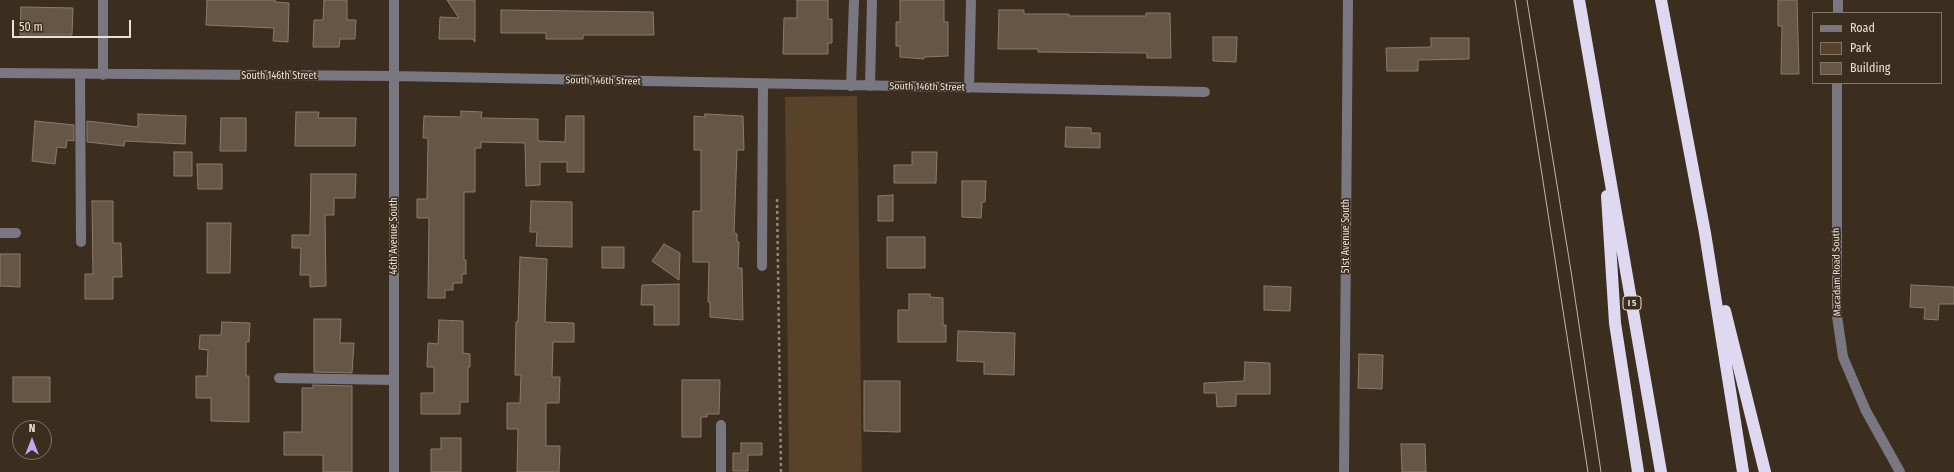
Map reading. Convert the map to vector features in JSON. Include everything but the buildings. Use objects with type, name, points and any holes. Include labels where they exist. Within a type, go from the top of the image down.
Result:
[{"type":"highway","name":"I 5","points":[[1579,0],[1604,135],[1661,472]]},
{"type":"highway","points":[[1660,0],[1705,233],[1743,472]]},
{"type":"highway","points":[[1604,135],[1615,323],[1638,472]]},
{"type":"highway","points":[[1705,233],[1765,472]]},
{"type":"street","points":[[103,0],[103,75]]},
{"type":"street","name":"46th Avenue South","points":[[394,0],[394,472]]},
{"type":"street","points":[[851,86],[854,0]]},
{"type":"street","points":[[870,86],[872,0]]},
{"type":"street","points":[[969,88],[971,0]]},
{"type":"street","name":"51st Avenue South","points":[[1344,472],[1348,0]]},
{"type":"street","points":[[1838,0],[1838,12]]},
{"type":"street","name":"South 146th Street","points":[[0,73],[80,75],[394,76],[1205,92]]},
{"type":"street","points":[[80,75],[81,242]]},
{"type":"street","points":[[762,266],[763,84]]},
{"type":"street","name":"Macadam Road South","points":[[1837,84],[1836,284],[1837,316],[1841,343],[1844,357],[1866,411],[1900,472]]},
{"type":"street","points":[[0,233],[16,233]]},
{"type":"street","points":[[278,378],[394,380]]},
{"type":"street","points":[[721,425],[721,472]]},
{"type":"path","points":[[777,195],[781,472]]},
{"type":"green space","points":[[857,96],[862,472],[789,472],[785,97]]},
{"type":"tram line","points":[[1515,0],[1588,472]]},
{"type":"tram line","points":[[1527,0],[1571,271],[1601,472]]}]
